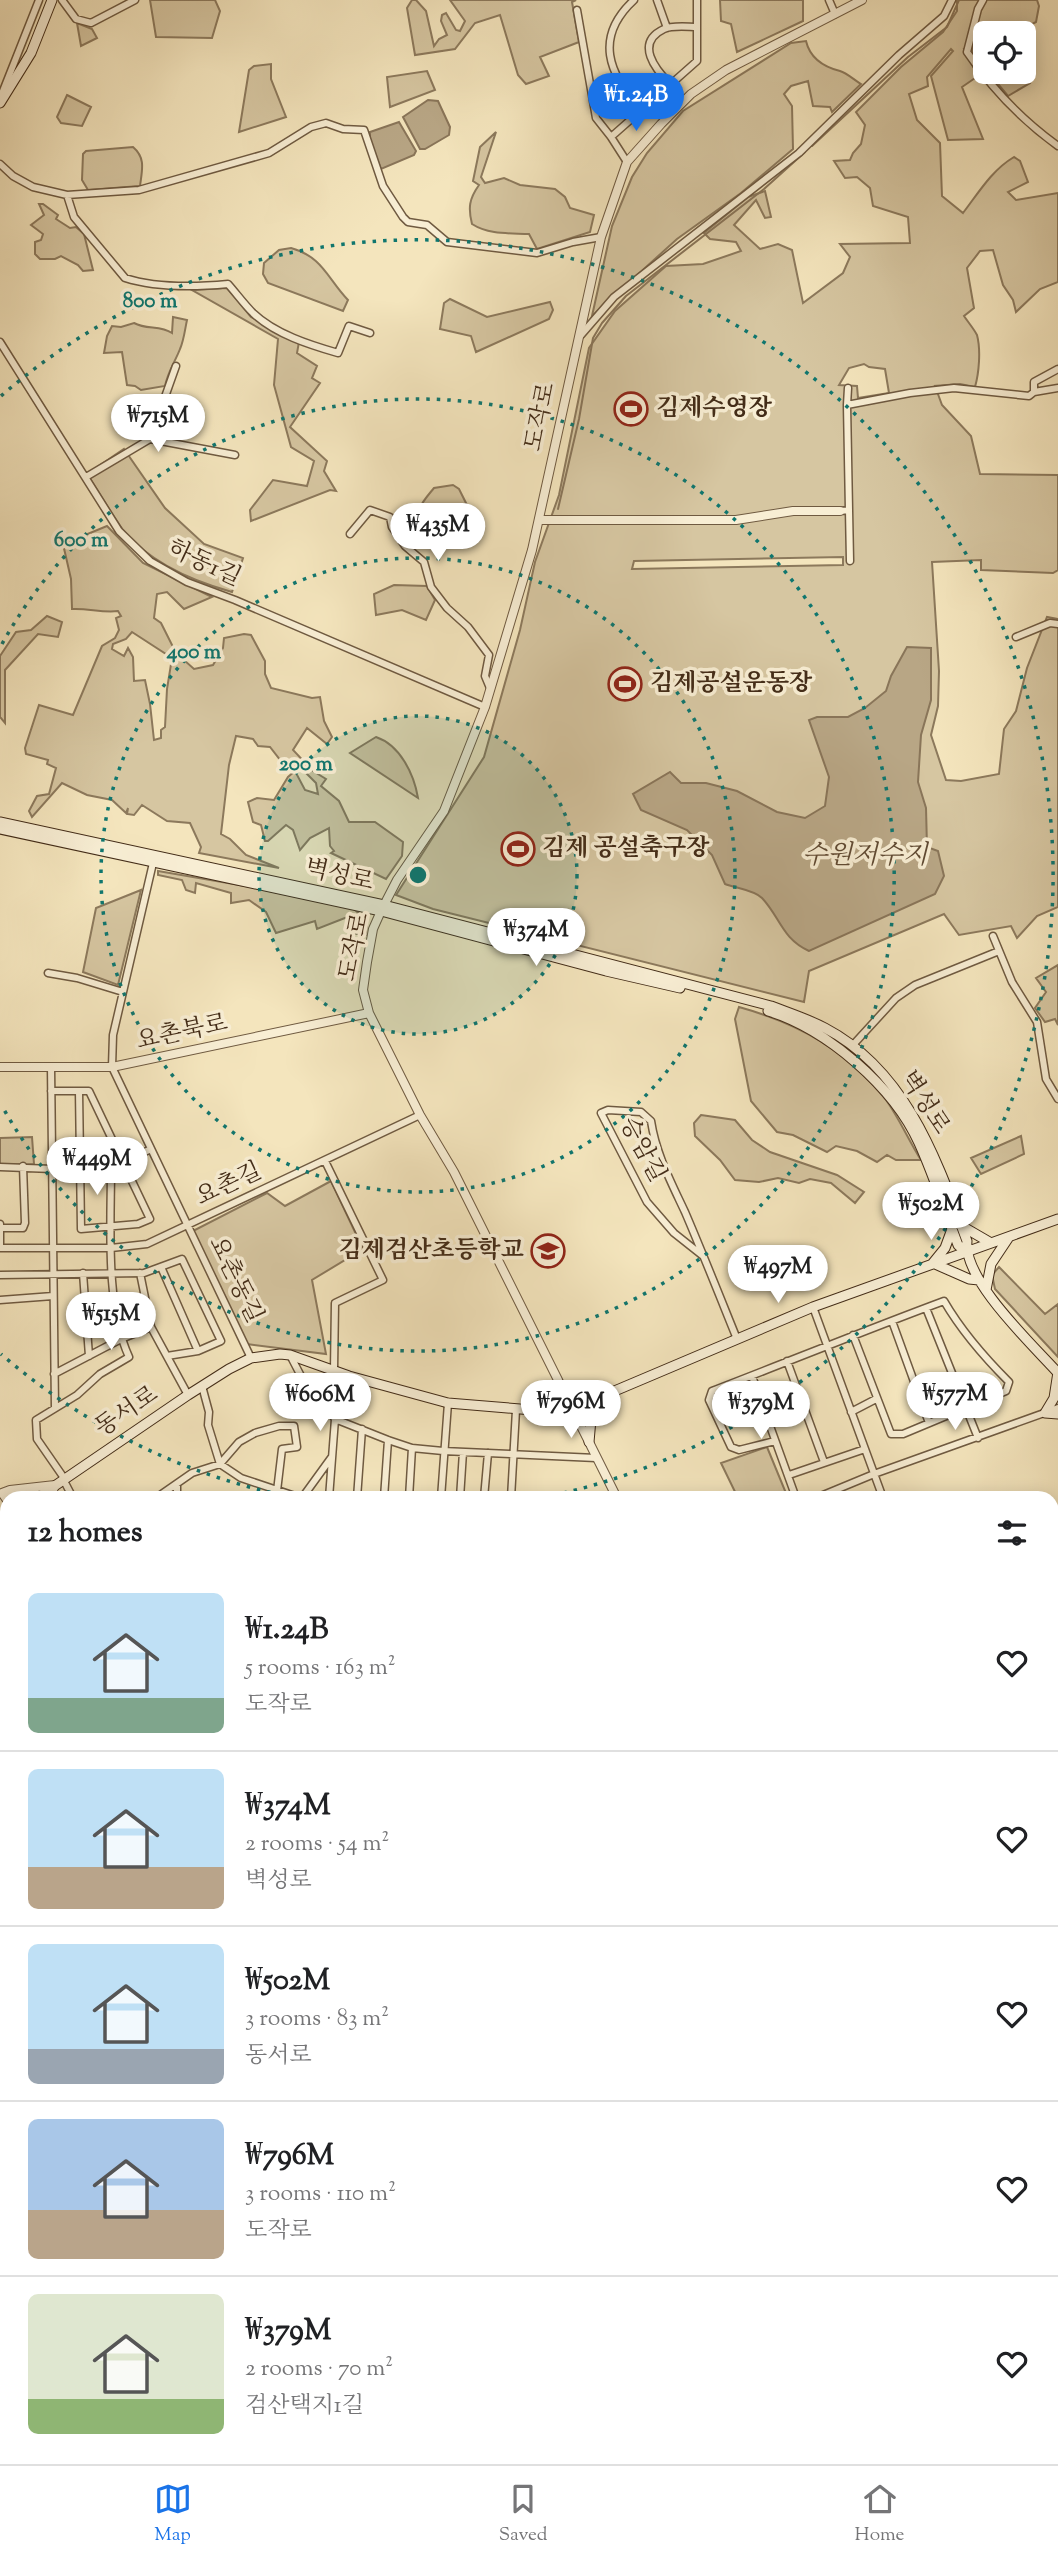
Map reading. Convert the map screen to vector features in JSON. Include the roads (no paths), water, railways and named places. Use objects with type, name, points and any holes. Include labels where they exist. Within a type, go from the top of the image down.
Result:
[{"type":"main road","points":[[0,101],[31,53],[52,0]]},
{"type":"main road","name":"벽성로","points":[[0,822],[382,908],[771,1006],[827,1029],[874,1065],[897,1090],[922,1129],[943,1175],[956,1227],[957,1245],[966,1252],[973,1272],[986,1290],[1058,1373]]},
{"type":"main road","name":"벽성로","points":[[0,829],[153,863],[382,908],[606,971],[716,996],[773,1013],[816,1033],[848,1054],[894,1103],[918,1141],[956,1227]]},
{"type":"main road","name":"동서로","points":[[47,1491],[188,1395],[251,1358],[290,1355],[349,1376],[448,1403],[557,1412],[572,1409],[813,1307],[1058,1219]]},
{"type":"main road","points":[[979,1280],[969,1279],[933,1265],[956,1227],[991,1243]]},
{"type":"main road","points":[[986,1290],[991,1264],[1009,1237]]},
{"type":"main road","points":[[1058,1373],[1054,1398],[1045,1413],[1058,1414]]},
{"type":"main road","points":[[558,1383],[578,1397],[601,1397],[591,1419],[589,1442]]},
{"type":"main road","points":[[543,1412],[550,1410],[557,1403],[558,1383]]},
{"type":"street","points":[[0,101],[38,0]]},
{"type":"street","points":[[62,0],[76,19],[90,23],[135,0]]},
{"type":"street","points":[[634,0],[619,17],[611,36],[610,54],[613,71],[623,89],[641,109]]},
{"type":"street","points":[[657,0],[667,28]]},
{"type":"street","points":[[611,137],[697,61],[697,0]]},
{"type":"street","points":[[829,0],[835,14]]},
{"type":"street","name":"도작로","points":[[613,1491],[454,1172],[420,1115],[369,1013],[363,990],[366,962],[373,929],[382,908],[397,880],[444,811],[491,690],[540,520],[601,237],[627,162],[691,94],[726,70],[862,0]]},
{"type":"street","name":"도작로","points":[[578,339],[614,297],[799,153],[899,55],[944,16],[952,0]]},
{"type":"street","points":[[984,0],[978,9],[967,52],[992,88],[1035,129],[1058,146]]},
{"type":"street","points":[[577,10],[596,118],[627,162]]},
{"type":"street","points":[[670,85],[652,65],[649,46],[656,35],[667,28],[697,27]]},
{"type":"street","points":[[0,164],[13,176],[33,187],[68,195],[139,190],[269,153],[311,127],[326,123],[343,129],[364,130],[383,186],[403,217],[408,222],[427,225],[447,242],[537,253],[601,237]]},
{"type":"street","points":[[68,195],[74,217],[125,278],[136,282],[180,285],[228,284],[254,314],[266,323],[310,346],[338,353],[349,326],[370,333]]},
{"type":"street","name":"하동1길","points":[[0,342],[119,531],[150,561],[187,582],[235,600],[485,708]]},
{"type":"street","points":[[86,477],[150,439],[176,366]]},
{"type":"street","points":[[1034,392],[1034,382],[1058,369]]},
{"type":"street","points":[[848,388],[845,511],[850,561]]},
{"type":"street","points":[[847,405],[954,388],[1029,396],[1034,392],[1058,388]]},
{"type":"street","points":[[150,439],[235,456]]},
{"type":"street","points":[[350,534],[370,509],[390,517],[391,527],[405,546],[424,562],[431,587],[447,608],[468,627],[489,655],[485,676],[491,690]]},
{"type":"street","points":[[540,520],[736,520],[793,511],[845,511]]},
{"type":"street","points":[[1016,637],[1050,623],[1058,624]]},
{"type":"street","points":[[112,1067],[113,1035],[153,863]]},
{"type":"street","points":[[993,936],[1021,999],[1037,1022],[1046,1079],[1058,1099]]},
{"type":"street","points":[[852,1046],[896,998],[915,985],[999,951]]},
{"type":"street","points":[[48,973],[77,978],[123,992]]},
{"type":"street","name":"요촌북로","points":[[0,1068],[112,1067],[369,1013]]},
{"type":"street","points":[[51,1067],[55,1408],[77,1395],[100,1374],[129,1357],[121,1339],[112,1274],[111,1168]]},
{"type":"street","name":"요촌동길","points":[[112,1067],[251,1358]]},
{"type":"street","points":[[51,1091],[79,1091],[89,1091],[150,1219],[138,1224],[81,1229],[79,1091]]},
{"type":"street","name":"승암길","points":[[703,1256],[674,1233],[647,1202],[601,1113],[608,1110],[641,1112],[651,1121],[654,1143],[703,1256],[737,1339]]},
{"type":"street","name":"요촌길","points":[[0,1226],[0,1248],[111,1248],[147,1244],[420,1115]]},
{"type":"street","points":[[0,1167],[79,1170],[111,1168],[151,1149]]},
{"type":"street","points":[[325,1161],[383,1280],[335,1303],[334,1370]]},
{"type":"street","points":[[0,1226],[23,1228],[25,1223],[23,1166]]},
{"type":"street","points":[[0,1275],[140,1273],[182,1259],[221,1340],[198,1351],[167,1356]]},
{"type":"street","points":[[160,1267],[198,1351]]},
{"type":"street","points":[[83,1273],[89,1356]]},
{"type":"street","points":[[140,1273],[151,1326],[188,1395]]},
{"type":"street","points":[[0,1300],[53,1296]]},
{"type":"street","points":[[775,1441],[739,1450],[731,1447],[709,1400],[712,1391],[827,1345],[853,1335],[892,1321],[944,1301],[986,1359],[1009,1382],[1006,1391],[903,1434],[891,1434],[853,1335]]},
{"type":"street","points":[[813,1307],[880,1491]]},
{"type":"street","points":[[926,1308],[978,1438]]},
{"type":"street","points":[[892,1321],[929,1423]]},
{"type":"street","points":[[54,1374],[151,1326]]},
{"type":"street","points":[[290,1355],[302,1378],[312,1387],[335,1419],[387,1440],[412,1448],[443,1451],[596,1458]]},
{"type":"street","points":[[787,1362],[824,1462]]},
{"type":"street","points":[[330,1491],[335,1419],[349,1376]]},
{"type":"street","points":[[752,1376],[794,1491]]},
{"type":"street","points":[[166,1491],[192,1473],[220,1464],[239,1443],[255,1433],[279,1426],[294,1426],[297,1447],[282,1449],[277,1491],[241,1478],[220,1464],[208,1425],[209,1412],[202,1386]]},
{"type":"street","points":[[851,1412],[876,1399]]},
{"type":"street","points":[[441,1491],[448,1403]]},
{"type":"street","name":"동서로","points":[[55,1408],[37,1420],[37,1439],[61,1481]]},
{"type":"street","points":[[833,1491],[1058,1408]]},
{"type":"street","points":[[511,1491],[516,1410]]},
{"type":"street","points":[[358,1491],[362,1429]]},
{"type":"street","points":[[384,1491],[387,1440]]},
{"type":"street","points":[[410,1491],[412,1448]]},
{"type":"street","points":[[789,1475],[865,1448]]},
{"type":"street","points":[[460,1491],[463,1452]]},
{"type":"street","points":[[485,1491],[488,1453]]},
{"type":"street","points":[[307,1491],[332,1456]]},
{"type":"street","points":[[9,1491],[61,1481]]},
{"type":"street","points":[[55,1491],[61,1481]]},
{"type":"street","points":[[61,1481],[68,1491]]},
{"type":"street","points":[[177,1483],[177,1491]]},
{"type":"water","points":[[428,100],[438,101],[450,127],[449,135],[425,149],[420,149],[403,117]]},
{"type":"water","points":[[399,122],[416,151],[414,155],[381,169],[370,140],[370,132]]},
{"type":"water","name":"수원저수지","points":[[907,647],[931,648],[931,700],[921,735],[918,782],[926,808],[927,847],[938,851],[944,876],[935,894],[809,951],[787,934],[759,895],[725,884],[712,855],[687,830],[641,810],[633,794],[670,772],[681,783],[706,783],[737,791],[777,812],[805,818],[825,806],[829,777],[809,720],[817,717],[848,717],[865,708],[886,691]]},
{"type":"waterway","points":[[812,146],[908,57],[947,27],[959,0]]},
{"type":"waterway","points":[[558,509],[579,419],[593,338],[602,323],[626,296],[764,189],[805,152]]},
{"type":"place","name":"김제수영장","points":[[631,409]]},
{"type":"place","name":"김제공설운동장","points":[[625,684]]},
{"type":"place","name":"김제 공설축구장","points":[[518,849]]},
{"type":"place","name":"김제검산초등학교","points":[[548,1251]]}]
